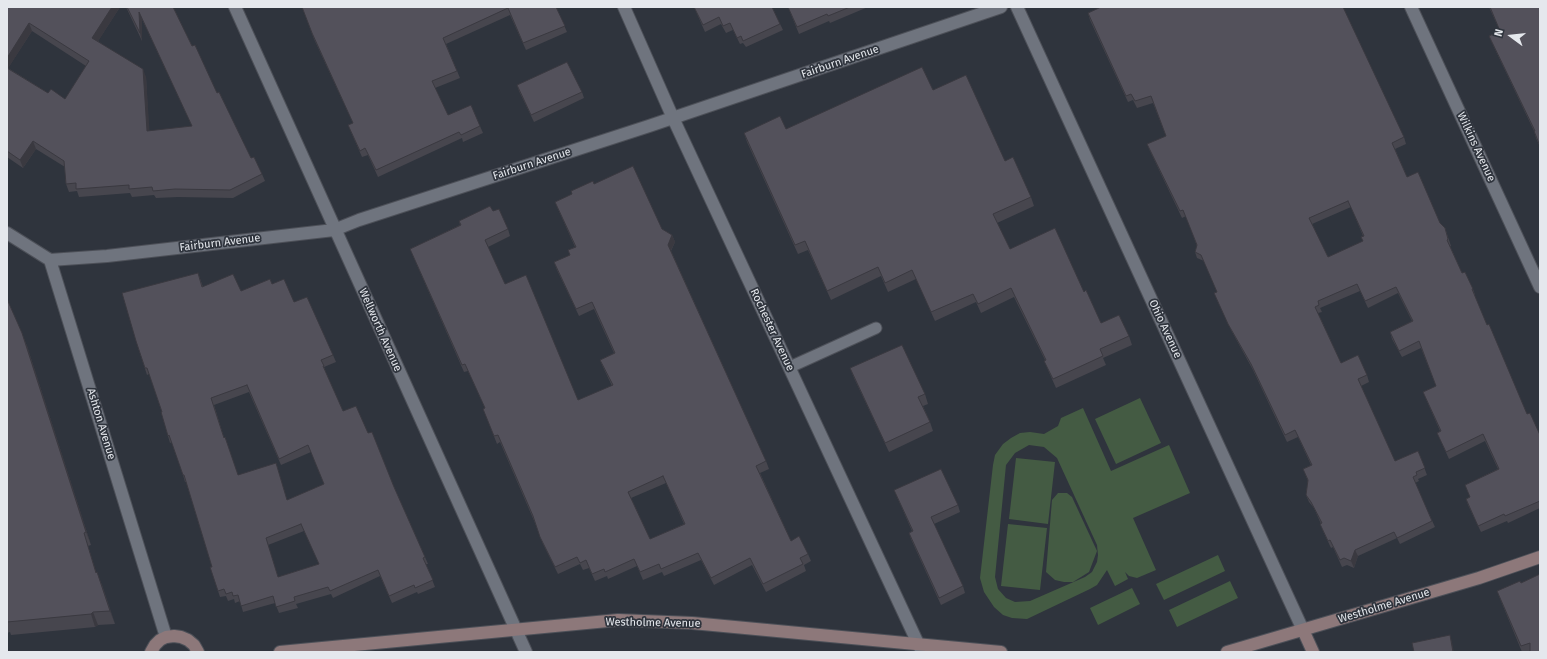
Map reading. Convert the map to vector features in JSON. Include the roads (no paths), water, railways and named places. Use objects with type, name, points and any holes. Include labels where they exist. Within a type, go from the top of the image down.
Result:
[{"type":"street","name":"Wellworth Avenue","points":[[234,7],[526,652]]},
{"type":"street","name":"Rochester Avenue","points":[[624,7],[673,118],[920,648]]},
{"type":"street","name":"Fairburn Avenue","points":[[50,260],[108,256],[334,230],[359,220],[673,118],[1001,7]]},
{"type":"street","name":"Ohio Avenue","points":[[1017,7],[1313,652]]},
{"type":"street","name":"Wilkins Avenue","points":[[1411,7],[1540,287]]},
{"type":"street","points":[[7,233],[50,260]]},
{"type":"street","name":"Ashton Avenue","points":[[50,260],[166,637]]},
{"type":"street","name":"Westholme Avenue","points":[[1227,652],[1479,578],[1540,557]]},
{"type":"street","name":"Westholme Avenue","points":[[280,652],[618,620],[692,623],[920,648],[1001,652]]},
{"type":"street","points":[[151,652],[155,645],[166,637],[181,637],[188,640],[194,645],[198,652]]},
{"type":"lane","points":[[790,367],[876,328]]}]
